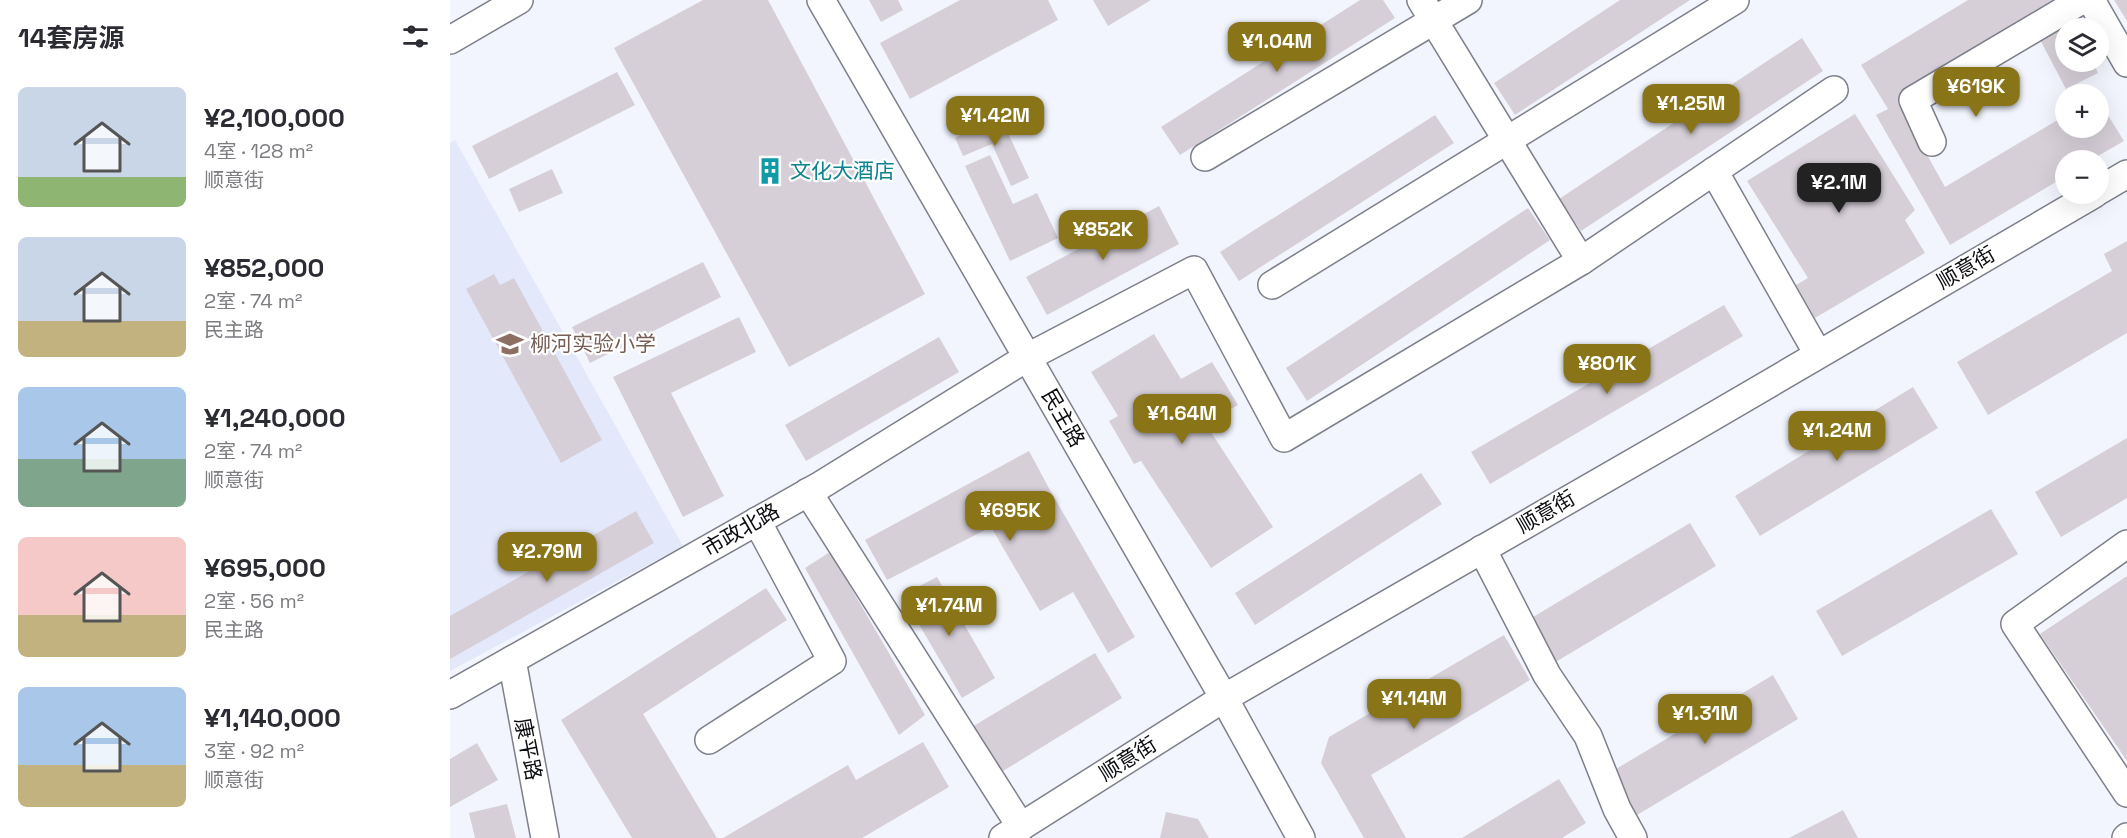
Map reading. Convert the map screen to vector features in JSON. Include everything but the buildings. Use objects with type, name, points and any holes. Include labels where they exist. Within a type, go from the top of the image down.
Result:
[{"type":"street","points":[[450,40],[519,0]]},
{"type":"street","name":"民主路","points":[[822,0],[1224,698],[1301,838]]},
{"type":"street","points":[[1205,157],[1427,10],[1468,0]]},
{"type":"street","points":[[1272,285],[1735,0]]},
{"type":"street","points":[[1932,142],[1913,100],[2082,0]]},
{"type":"street","points":[[2091,0],[2127,63]]},
{"type":"street","points":[[1427,10],[1581,261],[1834,90]]},
{"type":"street","points":[[1714,171],[1818,354]]},
{"type":"street","points":[[2109,185],[2127,174]]},
{"type":"street","name":"顺意街","points":[[1012,832],[1224,698],[2077,204]]},
{"type":"street","name":"市政北路","points":[[450,695],[808,492],[1028,357],[1194,270],[1284,438],[1581,261]]},
{"type":"street","points":[[808,492],[1012,832]]},
{"type":"street","points":[[709,740],[832,661],[757,521]]},
{"type":"street","points":[[2127,544],[2015,624],[2127,793]]},
{"type":"street","points":[[1482,549],[1547,675],[1588,736],[1617,809],[1633,838]]},
{"type":"street","name":"康平路","points":[[512,660],[545,838]]},
{"type":"shaded area","name":"柳河实验小学","points":[[455,140],[683,546],[450,671],[450,143]]},
{"type":"place","name":"文化大酒店","points":[[770,171]]},
{"type":"place","name":"柳河实验小学","points":[[510,344]]}]
